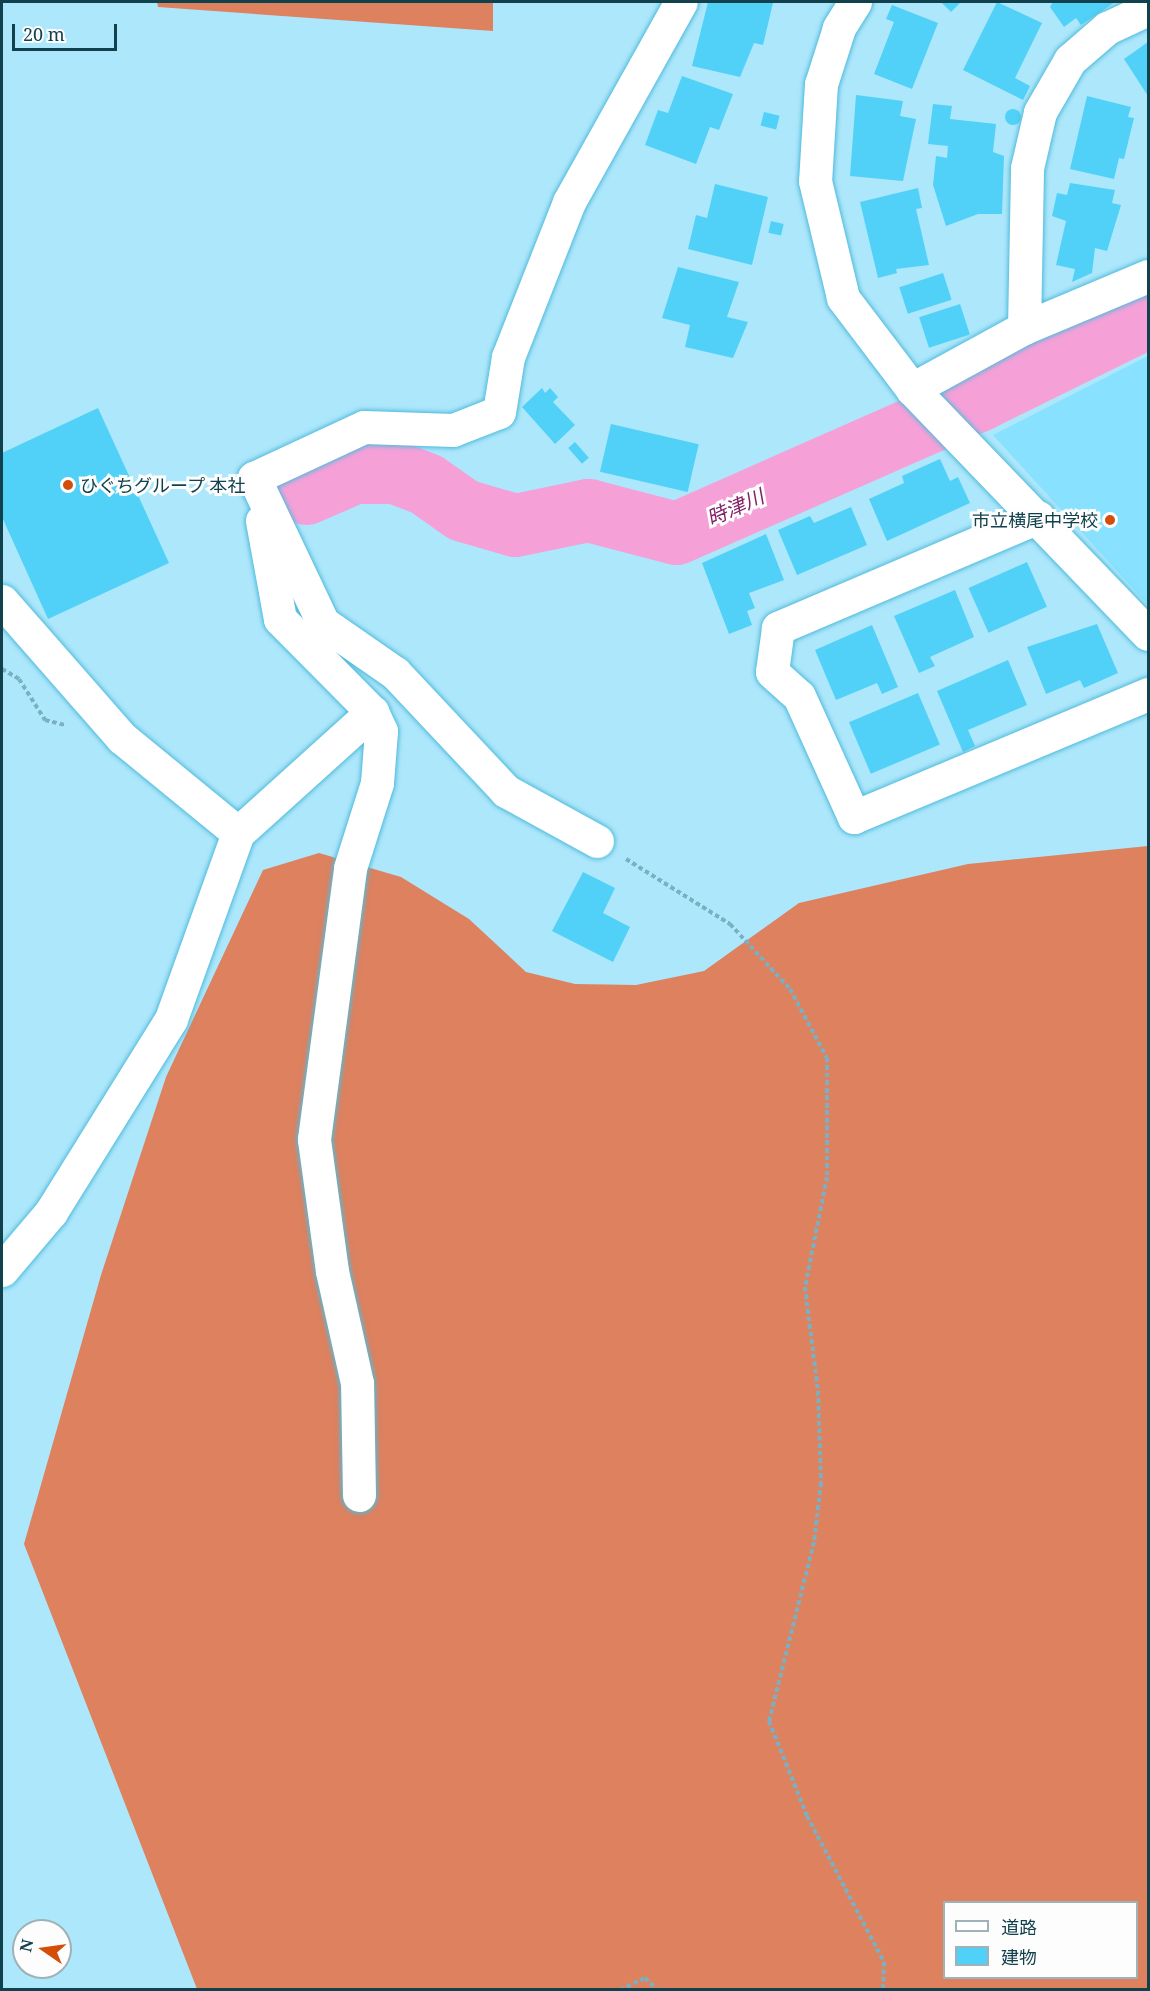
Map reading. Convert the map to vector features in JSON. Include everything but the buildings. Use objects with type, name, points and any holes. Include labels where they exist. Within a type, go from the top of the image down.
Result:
[{"type":"street","points":[[254,478],[364,427],[453,430],[499,412],[508,357],[569,202],[681,2]]},
{"type":"street","points":[[855,2],[839,28],[821,84],[815,181],[843,298],[913,390],[1149,634]]},
{"type":"street","points":[[1024,328],[1027,168],[1040,112],[1070,60],[1107,28],[1149,9]]},
{"type":"street","points":[[913,390],[1024,328],[1149,276]]},
{"type":"street","points":[[254,478],[280,620],[372,712],[381,731],[377,783],[350,867],[314,1139],[332,1271],[357,1383],[359,1495]]},
{"type":"street","points":[[254,478],[323,623],[395,673],[506,791],[597,842]]},
{"type":"street","points":[[1038,517],[778,628],[772,672],[799,696],[854,817],[1149,694]]},
{"type":"street","points":[[2,601],[122,738],[238,833]]},
{"type":"street","points":[[2,1270],[51,1212],[171,1019],[238,833],[372,712]]},
{"type":"path","points":[[597,842],[730,924],[790,990],[827,1058],[827,1177],[805,1287],[818,1391],[820,1483],[814,1542],[769,1721],[807,1816],[884,1962],[882,1989]]},
{"type":"path","points":[[620,1989],[645,1978],[658,1989]]},
{"type":"shaded area","points":[[157,2],[493,2],[493,31],[158,7]]},
{"type":"shaded area","name":"市立横尾中学校","points":[[1148,356],[1148,605],[993,435]]},
{"type":"shaded area","points":[[1148,846],[1148,1989],[197,1989],[24,1544],[101,1275],[166,1077],[263,870],[319,853],[401,877],[469,919],[526,972],[575,984],[636,985],[704,971],[799,903],[968,864]]},
{"type":"waterway","name":"時津川","points":[[306,493],[354,472],[395,472],[426,484],[463,510],[515,525],[588,510],[676,533],[978,400],[1148,316]]},
{"type":"place","name":"ひぐちグループ 本社","points":[[68,485]]},
{"type":"place","name":"市立横尾中学校","points":[[1110,520]]}]
